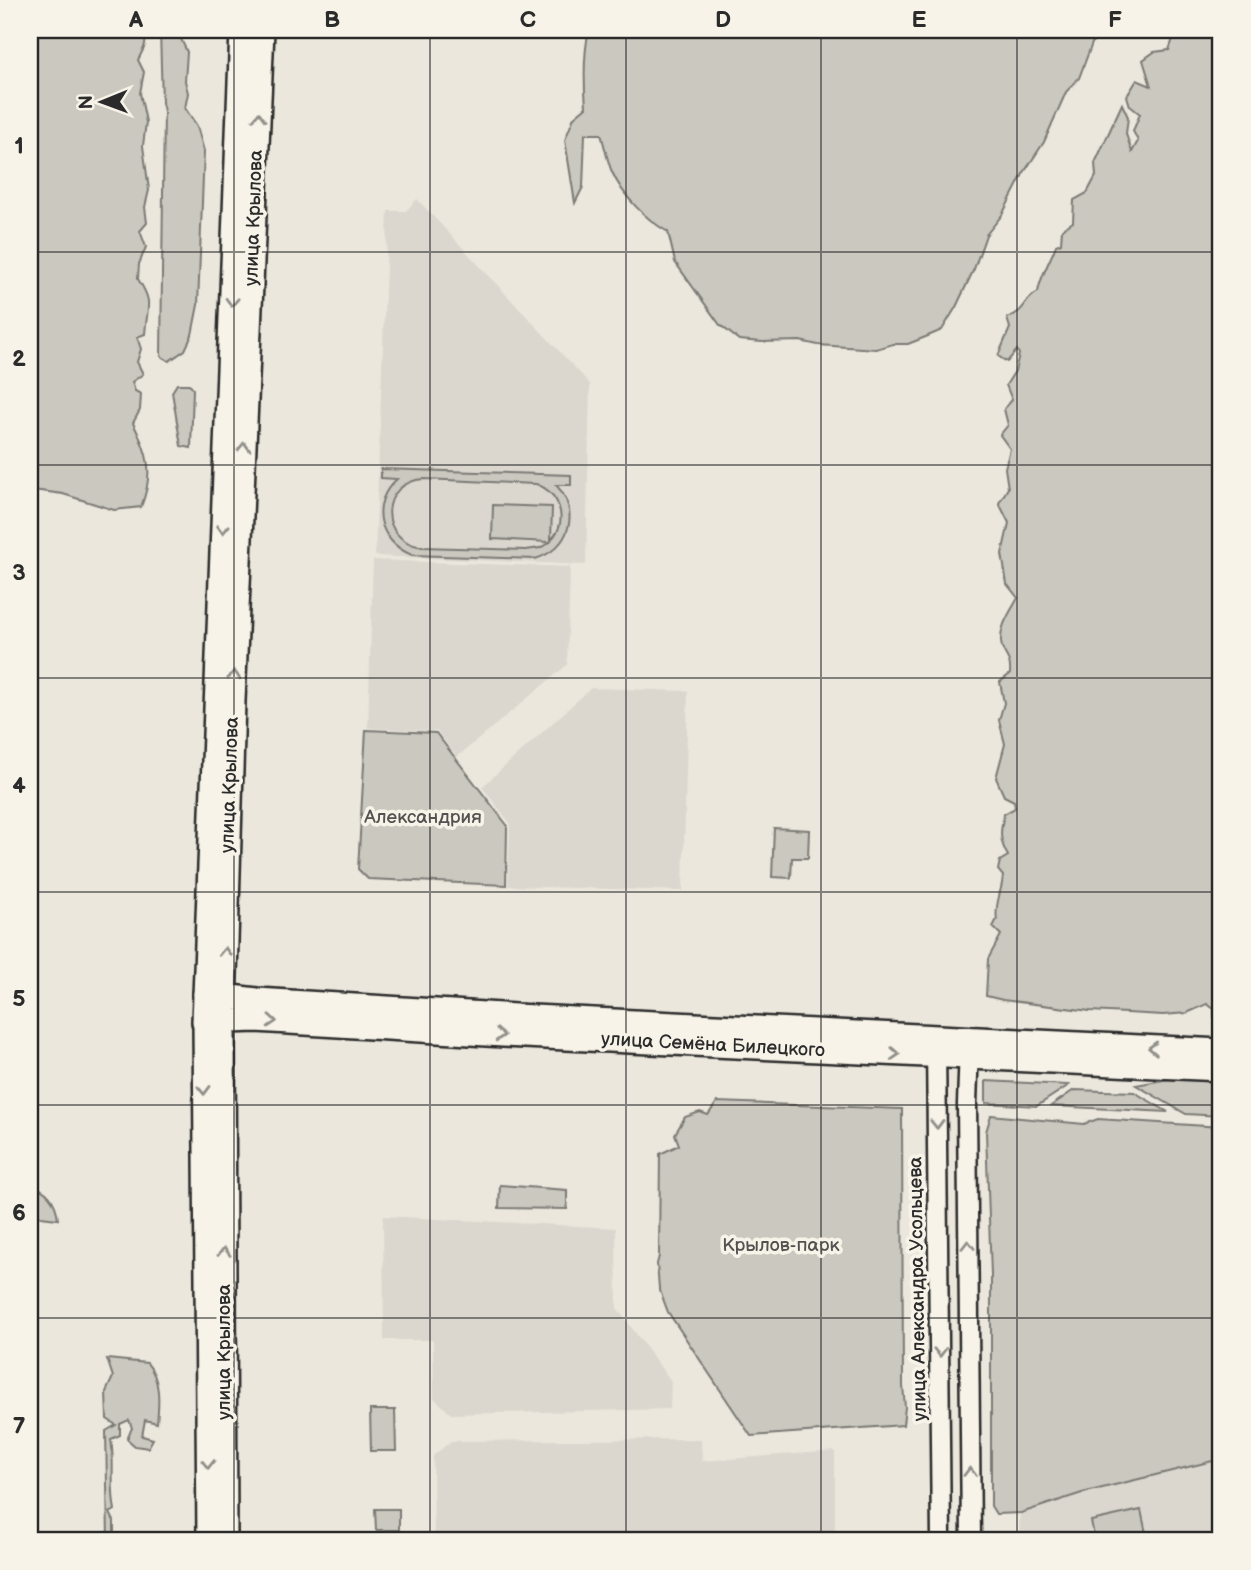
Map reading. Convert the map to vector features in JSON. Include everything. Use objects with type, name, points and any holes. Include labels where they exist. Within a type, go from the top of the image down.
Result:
[{"type":"main road","name":"улица Крылова","points":[[208,1540],[214,1021],[242,30]]},
{"type":"main road","name":"улица Крылова","points":[[215,995],[233,714],[262,30]]},
{"type":"main road","name":"улица Семёна Билецкого","points":[[215,995],[547,1018],[907,1036],[936,1047]]},
{"type":"main road","name":"улица Крылова","points":[[214,1021],[226,1540]]},
{"type":"main road","name":"улица Семёна Билецкого","points":[[214,1021],[936,1047],[1221,1069]]},
{"type":"main road","name":"улица Семёна Билецкого","points":[[969,1049],[1221,1051]]},
{"type":"street","name":"улица Александра Усольцева","points":[[936,1047],[941,1540]]},
{"type":"street","points":[[969,1049],[971,1540]]},
{"type":"shaded area","points":[[417,199],[590,384],[586,565],[375,556],[388,211],[406,211]]},
{"type":"shaded area","points":[[373,560],[570,567],[567,665],[457,757],[437,731],[368,728]]},
{"type":"shaded area","points":[[591,688],[688,691],[683,891],[508,886],[510,823],[482,787]]},
{"type":"shaded area","points":[[383,1216],[616,1228],[617,1308],[671,1381],[670,1409],[451,1414],[434,1398],[433,1340],[384,1340]]},
{"type":"shaded area","points":[[701,1439],[702,1461],[835,1451],[835,1540],[434,1540],[433,1456],[451,1441]]},
{"type":"shaded area","points":[[1221,1458],[1221,1540],[1019,1540],[1020,1499]]},
{"type":"green space","points":[[30,30],[148,30],[138,60],[144,72],[140,93],[146,122],[143,146],[149,190],[145,207],[147,223],[140,231],[146,247],[139,264],[138,279],[148,305],[145,334],[137,337],[141,349],[137,362],[143,374],[132,382],[135,391],[141,394],[140,410],[133,423],[148,464],[147,484],[141,507],[114,510],[63,494],[33,490],[30,487]]},
{"type":"green space","points":[[160,30],[183,30],[181,39],[187,52],[185,81],[188,93],[185,108],[197,126],[204,151],[198,305],[192,335],[185,350],[169,361],[161,356],[164,111]]},
{"type":"green space","points":[[589,30],[1097,30],[1079,78],[1066,92],[1044,142],[1023,174],[1002,215],[986,235],[974,269],[942,330],[908,344],[893,344],[876,349],[800,341],[739,340],[720,325],[675,262],[668,232],[643,214],[622,190],[610,167],[601,134],[585,134],[583,187],[575,203],[565,140],[574,117],[586,107],[584,68]]},
{"type":"green space","points":[[1172,30],[1221,30],[1221,655],[1217,651],[1213,666],[1217,679],[1221,678],[1221,708],[1217,715],[1221,730],[1221,1017],[1214,1017],[1214,1009],[1207,1004],[1187,1013],[1163,1015],[1090,1011],[986,996],[988,959],[1001,935],[993,927],[997,919],[1003,876],[998,870],[1000,861],[1008,856],[1001,836],[1002,826],[1004,814],[1015,808],[1014,801],[1004,796],[996,778],[1005,744],[999,720],[1004,703],[1000,682],[1010,674],[1001,634],[1018,598],[1007,584],[1002,554],[1009,523],[999,503],[1008,488],[1005,468],[1010,449],[1000,435],[1008,425],[1004,409],[1012,400],[1006,385],[1015,371],[1019,354],[1017,350],[1007,362],[998,356],[1010,328],[1007,318],[1018,312],[1038,292],[1056,245],[1061,243],[1062,229],[1073,222],[1074,200],[1087,193],[1096,176],[1095,163],[1122,104],[1128,117],[1126,134],[1132,152],[1138,141],[1133,131],[1140,114],[1130,106],[1127,96],[1137,80],[1151,86],[1143,60],[1154,52],[1169,50],[1174,36]]},
{"type":"green space","points":[[177,384],[189,384],[193,389],[191,448],[181,446],[172,392]]},
{"type":"green space","points":[[381,469],[571,475],[571,485],[556,485],[568,506],[568,528],[557,547],[535,559],[412,555],[400,549],[385,532],[380,510],[388,489],[397,479],[381,478]],"holes":[[[424,479],[536,484],[544,488],[556,501],[560,516],[557,533],[551,540],[552,507],[493,505],[492,539],[550,542],[540,548],[526,550],[422,547],[407,542],[397,534],[391,523],[389,512],[392,500],[398,490],[409,482]]]},
{"type":"green space","name":"Александрия","points":[[366,730],[436,733],[507,825],[506,885],[368,879],[358,869]]},
{"type":"green space","points":[[774,828],[809,830],[808,858],[792,858],[791,878],[772,877]]},
{"type":"green space","points":[[1169,1079],[1221,1080],[1221,1116],[1186,1114],[1136,1085]]},
{"type":"green space","points":[[986,1081],[1069,1085],[1037,1106],[986,1103]]},
{"type":"green space","points":[[1074,1090],[1134,1092],[1168,1112],[1051,1106]]},
{"type":"green space","name":"Крылов-парк","points":[[717,1102],[902,1109],[903,1425],[751,1436],[668,1312],[659,1288],[657,1264],[660,1154],[679,1145],[675,1134],[685,1117],[700,1112],[708,1115]]},
{"type":"green space","points":[[991,1115],[1084,1124],[1098,1119],[1221,1127],[1221,1459],[1082,1493],[1021,1513],[996,1514],[991,1506],[991,1275],[986,1132]]},
{"type":"green space","points":[[30,1185],[41,1189],[50,1197],[58,1219],[41,1217],[30,1211]]},
{"type":"green space","points":[[500,1185],[567,1190],[567,1209],[499,1208]]},
{"type":"green space","points":[[107,1359],[147,1363],[155,1376],[158,1399],[157,1423],[145,1420],[142,1436],[153,1439],[148,1448],[135,1446],[127,1439],[132,1428],[129,1420],[120,1424],[120,1435],[111,1439],[115,1510],[110,1513],[114,1521],[114,1536],[108,1540],[106,1431],[116,1425],[107,1419],[106,1392],[113,1377]]},
{"type":"green space","points":[[370,1410],[395,1410],[396,1451],[371,1451]]},
{"type":"green space","points":[[375,1509],[399,1509],[399,1530],[376,1530]]},
{"type":"green space","points":[[1141,1510],[1147,1538],[1095,1540],[1091,1521]]}]
